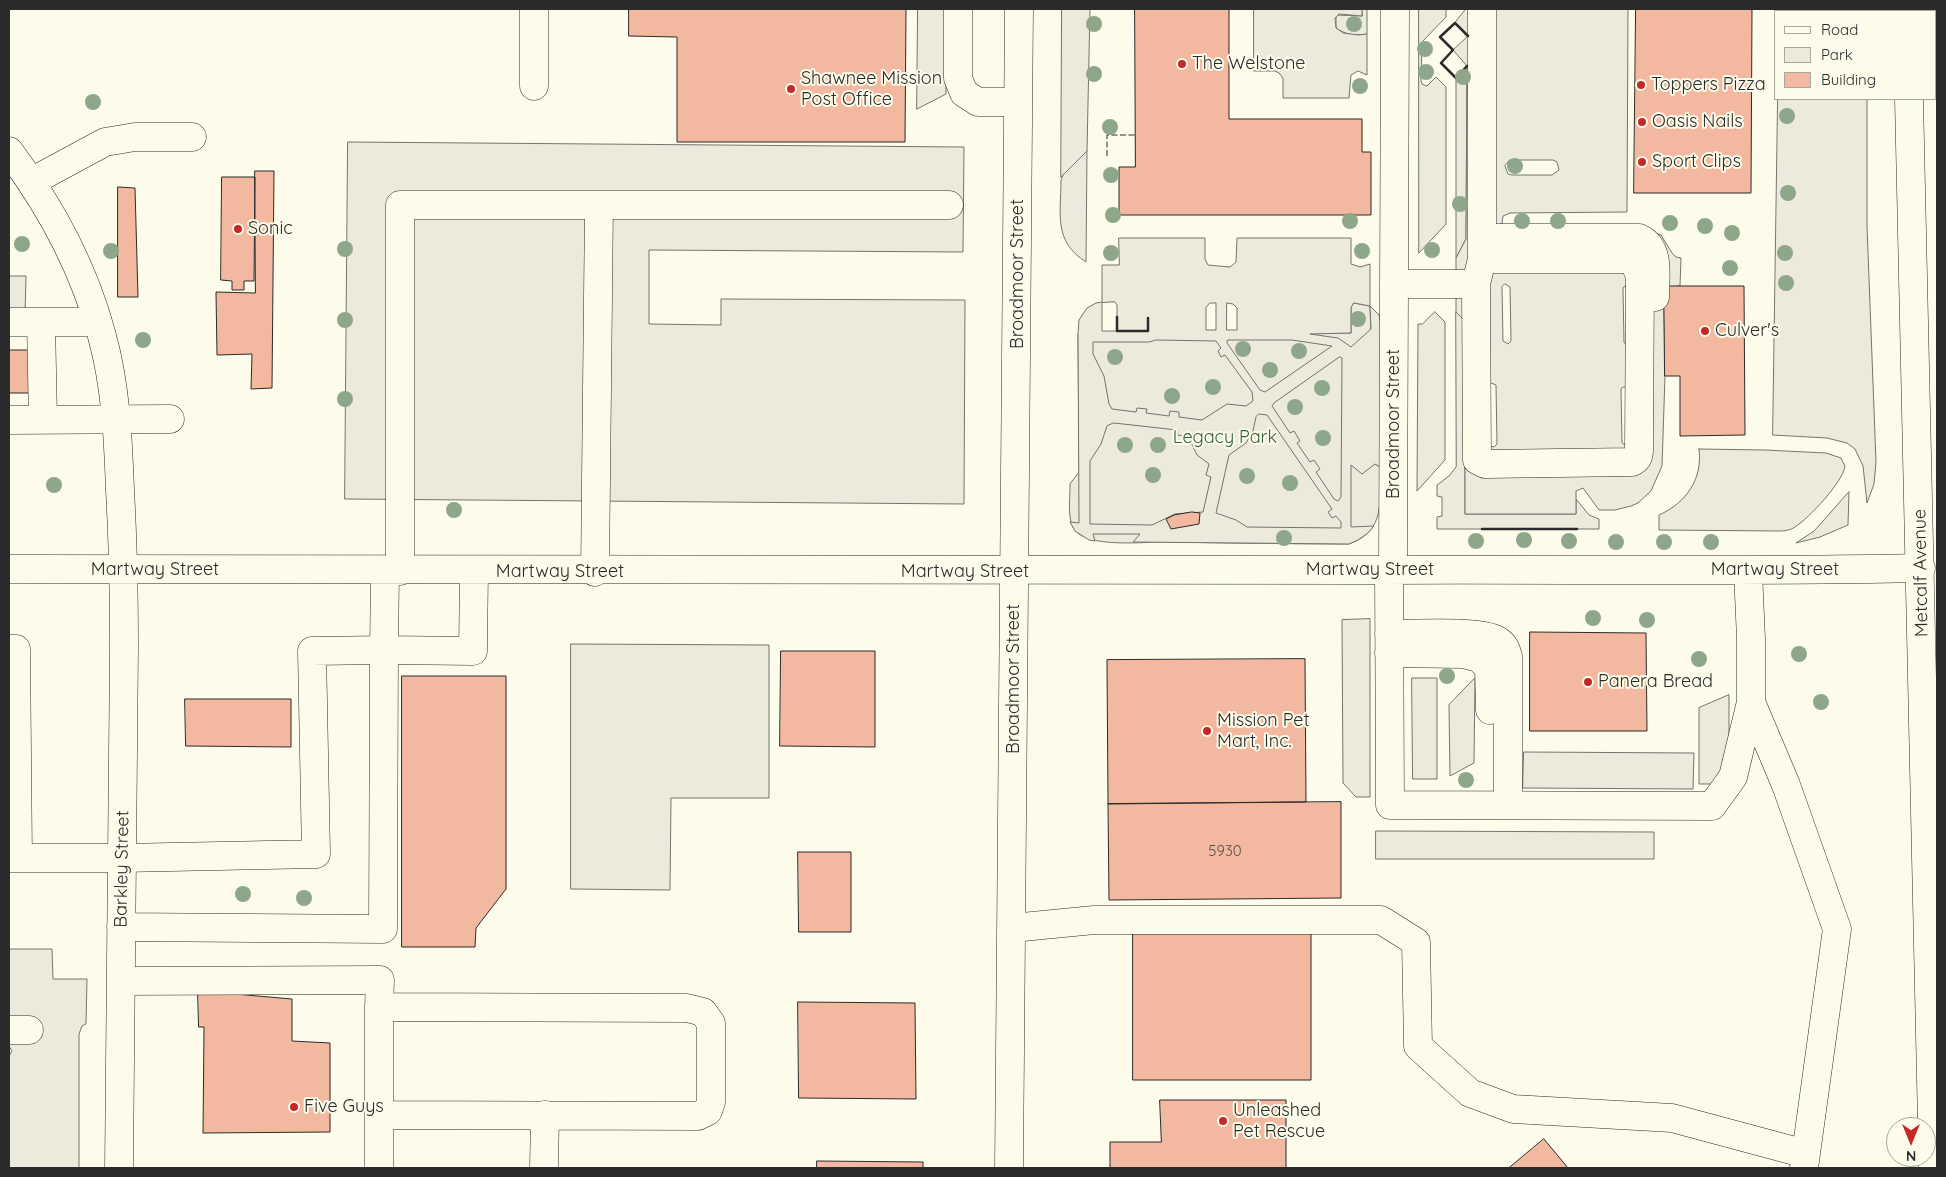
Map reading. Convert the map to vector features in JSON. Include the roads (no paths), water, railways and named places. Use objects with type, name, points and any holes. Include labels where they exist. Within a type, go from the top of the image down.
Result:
[{"type":"main road","points":[[534,9],[534,86]]},
{"type":"main road","points":[[958,9],[958,78],[964,93],[978,102],[1018,102]]},
{"type":"main road","name":"Broadmoor Street","points":[[1009,1168],[1019,9]]},
{"type":"main road","name":"Broadmoor Street","points":[[1395,9],[1394,284],[1389,643],[1390,805],[1498,805]]},
{"type":"main road","points":[[1480,260],[1628,260],[1635,264],[1640,276],[1640,403],[1639,456],[1632,462],[1480,462],[1477,460],[1476,365],[1480,260],[1482,9]]},
{"type":"main road","name":"Metcalf Avenue","points":[[1909,100],[1933,1168]]},
{"type":"main road","points":[[30,182],[105,142],[135,137],[192,137]]},
{"type":"main road","name":"Barkley Street","points":[[9,151],[62,232],[78,269],[97,322],[109,366],[117,420],[124,570],[119,1168]]},
{"type":"main road","points":[[121,927],[383,930],[384,650],[392,571],[400,205],[949,205]]},
{"type":"main road","points":[[595,572],[599,205]]},
{"type":"main road","points":[[1394,284],[1480,260],[1620,238],[1639,238],[1653,248],[1654,256],[1655,385],[1640,403]]},
{"type":"main road","points":[[9,322],[97,322]]},
{"type":"main road","points":[[41,322],[43,420]]},
{"type":"main road","points":[[9,420],[170,419]]},
{"type":"main road","name":"Martway Street","points":[[9,569],[1014,572],[1391,569],[1748,571],[1921,568]]},
{"type":"main road","points":[[9,649],[16,649],[14,858],[316,854],[312,651],[473,650],[474,571]]},
{"type":"main road","points":[[1389,643],[1479,634],[1497,640],[1505,646],[1508,656],[1498,805],[1712,806],[1733,777],[1751,702],[1748,571]]},
{"type":"main road","points":[[1012,928],[1094,920],[1381,920],[1416,942],[1418,1046],[1470,1093],[1513,1109],[1672,1118],[1805,1161],[1837,929],[1786,785],[1751,702]]},
{"type":"main road","points":[[121,981],[380,980],[379,1168]]},
{"type":"main road","points":[[379,1007],[687,1008],[704,1012],[711,1023],[711,1102],[708,1111],[698,1116],[379,1115]]},
{"type":"main road","points":[[544,1168],[545,1115]]},
{"type":"place","name":"The Welstone","points":[[1182,64]]},
{"type":"place","name":"Toppers Pizza","points":[[1641,85]]},
{"type":"place","name":"Shawnee Mission Post Office","points":[[791,89]]},
{"type":"place","name":"Oasis Nails","points":[[1642,122]]},
{"type":"place","name":"Sport Clips","points":[[1642,162]]},
{"type":"place","name":"Sonic","points":[[238,229]]},
{"type":"place","name":"Culver's","points":[[1705,331]]},
{"type":"place","name":"Panera Bread","points":[[1588,682]]},
{"type":"place","name":"Mission Pet Mart, Inc.","points":[[1207,731]]},
{"type":"place","name":"Five Guys","points":[[294,1107]]},
{"type":"place","name":"Unleashed Pet Rescue","points":[[1223,1121]]},
{"type":"park label","name":"Legacy Park","points":[[1225,438]]}]
